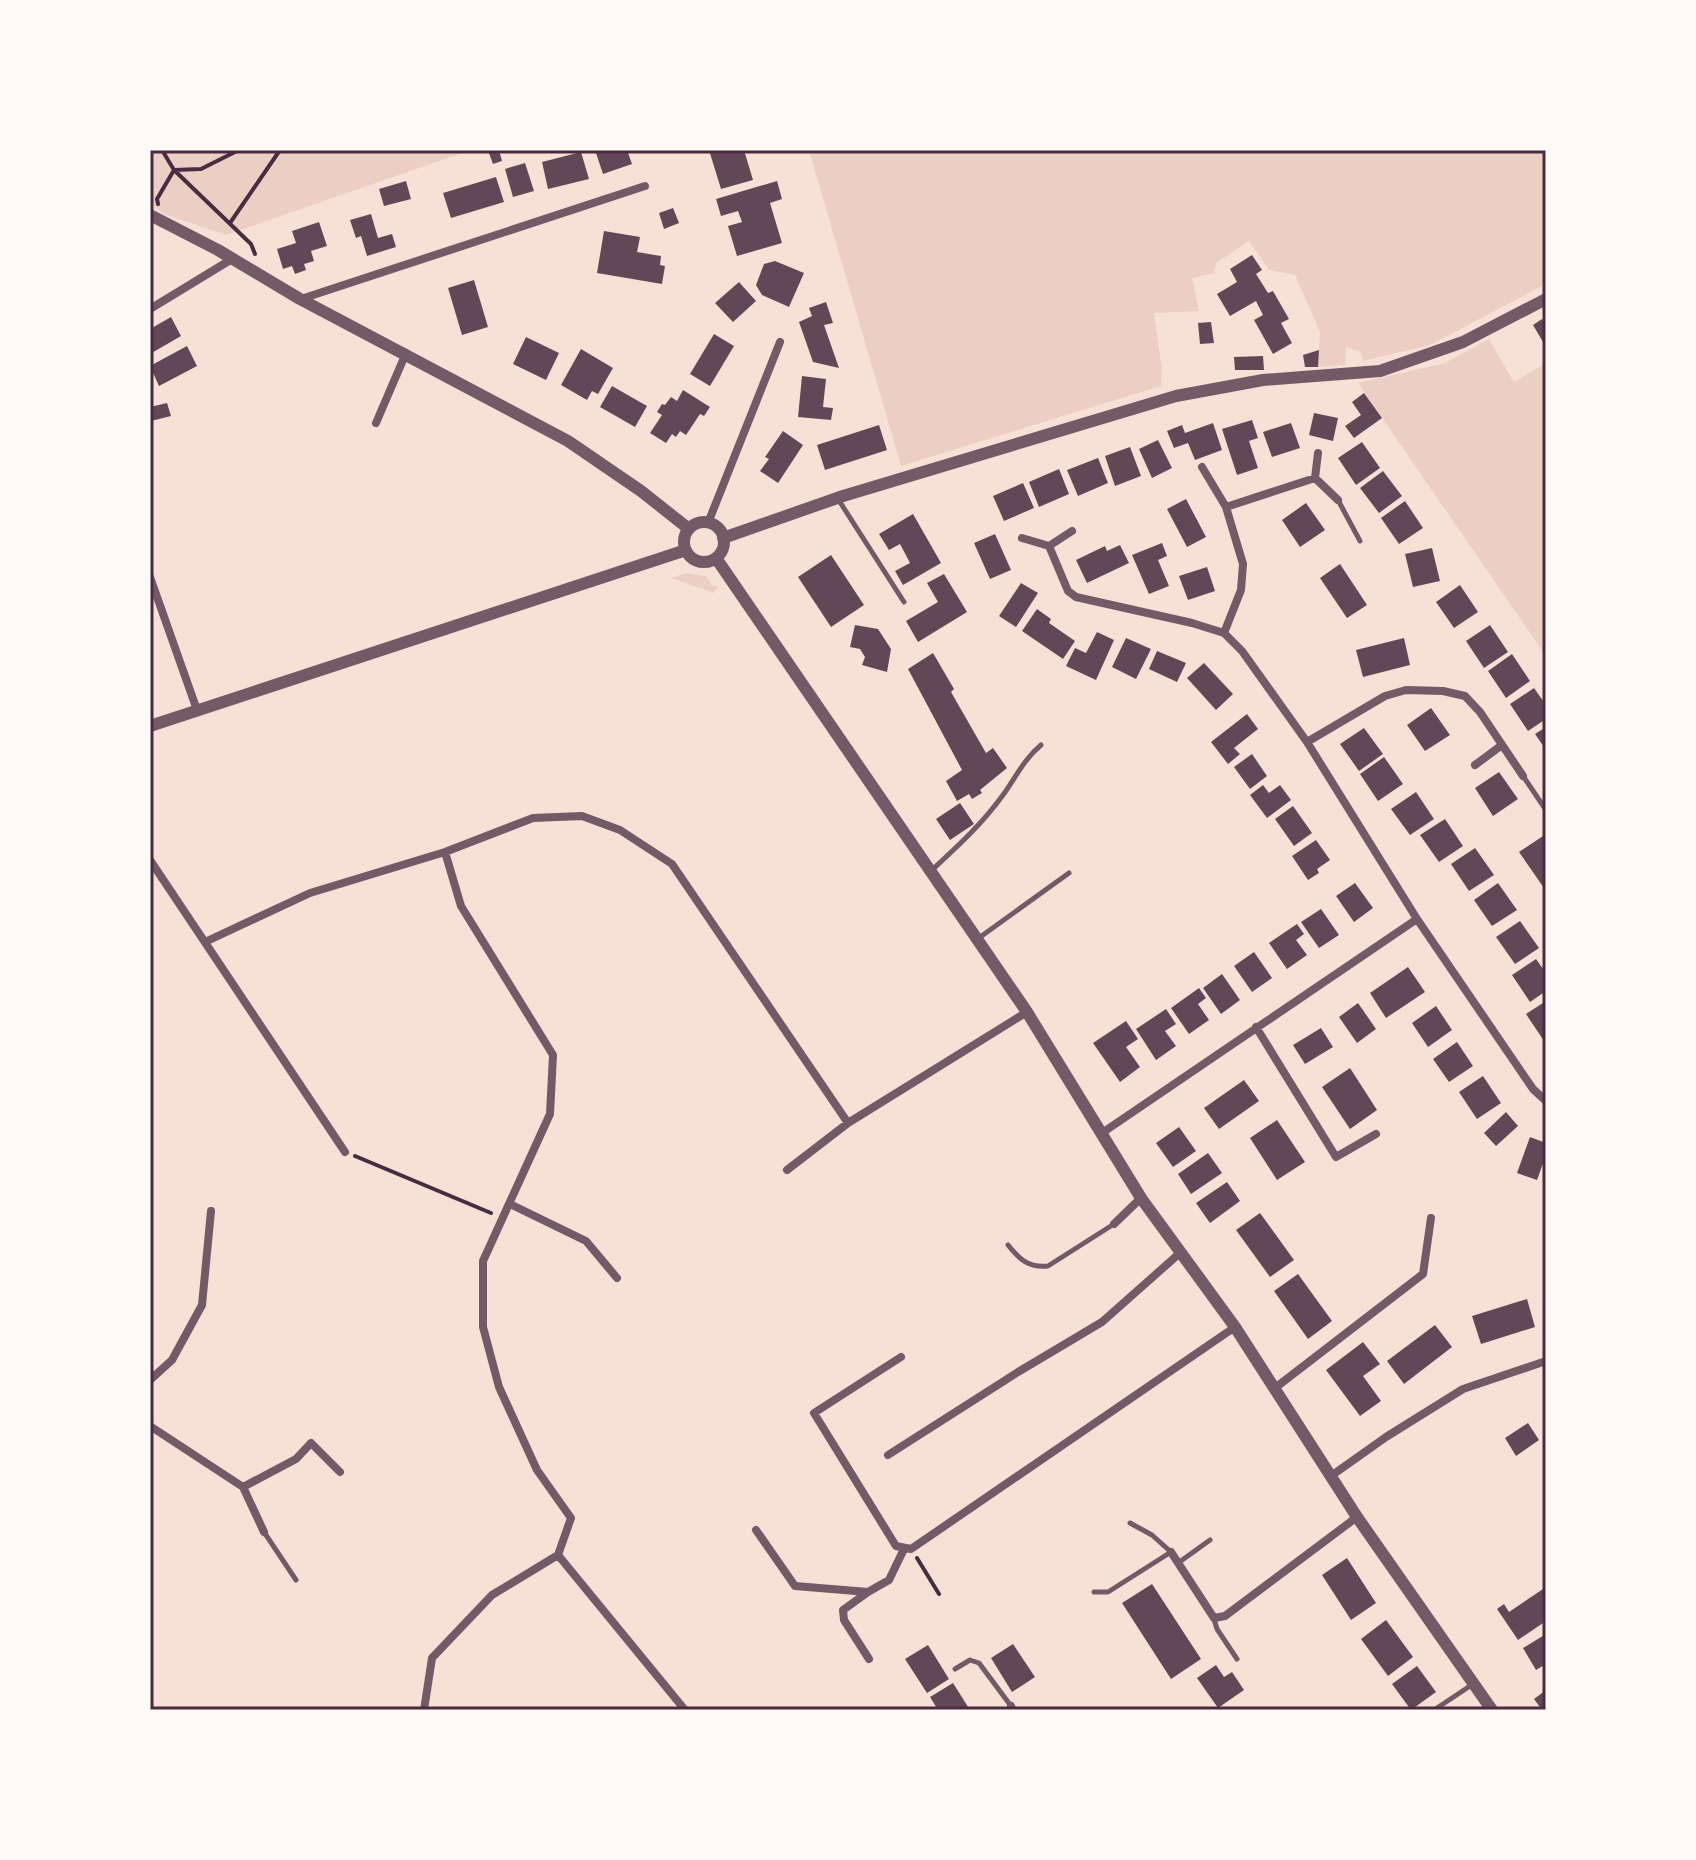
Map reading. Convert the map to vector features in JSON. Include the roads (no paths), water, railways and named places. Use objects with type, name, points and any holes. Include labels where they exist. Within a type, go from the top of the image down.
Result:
[{"type":"street","points":[[300,299],[645,186]]},
{"type":"street","points":[[154,212],[300,299],[568,441],[641,491],[689,529]]},
{"type":"street","points":[[150,309],[232,259]]},
{"type":"street","points":[[723,538],[838,498],[1176,396],[1263,380],[1380,371],[1463,342],[1546,299]]},
{"type":"street","points":[[708,523],[780,342]]},
{"type":"street","points":[[376,423],[406,353]]},
{"type":"street","points":[[1315,478],[1318,453]]},
{"type":"street","points":[[1202,467],[1226,507],[1243,564],[1241,590],[1224,633]]},
{"type":"street","points":[[1315,478],[1338,500]]},
{"type":"street","points":[[1226,507],[1315,478]]},
{"type":"street","points":[[697,523],[708,523],[718,528],[723,538],[722,549],[716,558],[699,562],[686,550],[684,539],[689,529],[697,523]]},
{"type":"street","points":[[1022,538],[1049,546],[1072,531]]},
{"type":"street","points":[[1049,546],[1068,591],[1076,597],[1224,633],[1242,651],[1307,742],[1417,919],[1533,1089],[1546,1101]]},
{"type":"street","points":[[150,726],[686,550]]},
{"type":"street","points":[[716,558],[1027,1012],[1141,1198],[1235,1327],[1357,1517],[1492,1710]]},
{"type":"street","points":[[150,577],[197,710]]},
{"type":"street","points":[[1307,742],[1385,696],[1406,690],[1443,691],[1465,696],[1480,712],[1523,776]]},
{"type":"street","points":[[1475,765],[1502,745]]},
{"type":"street","points":[[205,942],[310,893],[445,852],[533,818],[582,816],[620,830],[672,864],[848,1123]]},
{"type":"street","points":[[424,1710],[432,1658],[492,1595],[558,1555],[571,1518],[537,1470],[499,1387],[483,1327],[483,1261],[550,1114],[553,1055],[461,906],[445,852]]},
{"type":"street","points":[[150,860],[345,1152]]},
{"type":"street","points":[[1102,1133],[1417,919]]},
{"type":"street","points":[[787,1170],[848,1123],[1027,1012]]},
{"type":"street","points":[[1256,1027],[1336,1157],[1376,1134]]},
{"type":"street","points":[[1114,1224],[1141,1198]]},
{"type":"street","points":[[510,1204],[586,1241],[617,1278]]},
{"type":"street","points":[[150,1380],[172,1360],[202,1305],[211,1211]]},
{"type":"street","points":[[1275,1388],[1423,1274],[1431,1218]]},
{"type":"street","points":[[888,1455],[1102,1322],[1181,1252]]},
{"type":"street","points":[[869,1659],[844,1620],[843,1610],[889,1580],[908,1549],[1235,1327]]},
{"type":"street","points":[[901,1357],[814,1413],[896,1546],[908,1549]]},
{"type":"street","points":[[1331,1476],[1463,1389],[1546,1361]]},
{"type":"street","points":[[150,1426],[243,1487],[264,1532]]},
{"type":"street","points":[[243,1487],[296,1459],[311,1443],[340,1472]]},
{"type":"street","points":[[1171,1552],[1214,1618],[1225,1616],[1357,1517]]},
{"type":"street","points":[[756,1530],[795,1586],[868,1592]]},
{"type":"street","points":[[558,1555],[685,1710]]},
{"type":"lane","points":[[838,498],[904,602]]},
{"type":"lane","points":[[1338,500],[1360,541]]},
{"type":"lane","points":[[932,870],[972,834],[1003,795],[1028,756],[1041,745]]},
{"type":"lane","points":[[1523,776],[1546,810]]},
{"type":"lane","points":[[976,940],[1069,873]]},
{"type":"lane","points":[[1008,1245],[1026,1264],[1048,1266],[1114,1224]]},
{"type":"lane","points":[[1094,1592],[1108,1592],[1171,1552],[1152,1535],[1130,1523]]},
{"type":"lane","points":[[264,1532],[296,1580]]},
{"type":"lane","points":[[1178,1563],[1210,1540]]},
{"type":"lane","points":[[1214,1618],[1217,1629],[1237,1659]]},
{"type":"lane","points":[[955,1669],[970,1660],[979,1663],[1012,1708]]},
{"type":"lane","points":[[1434,1710],[1474,1683]]}]
